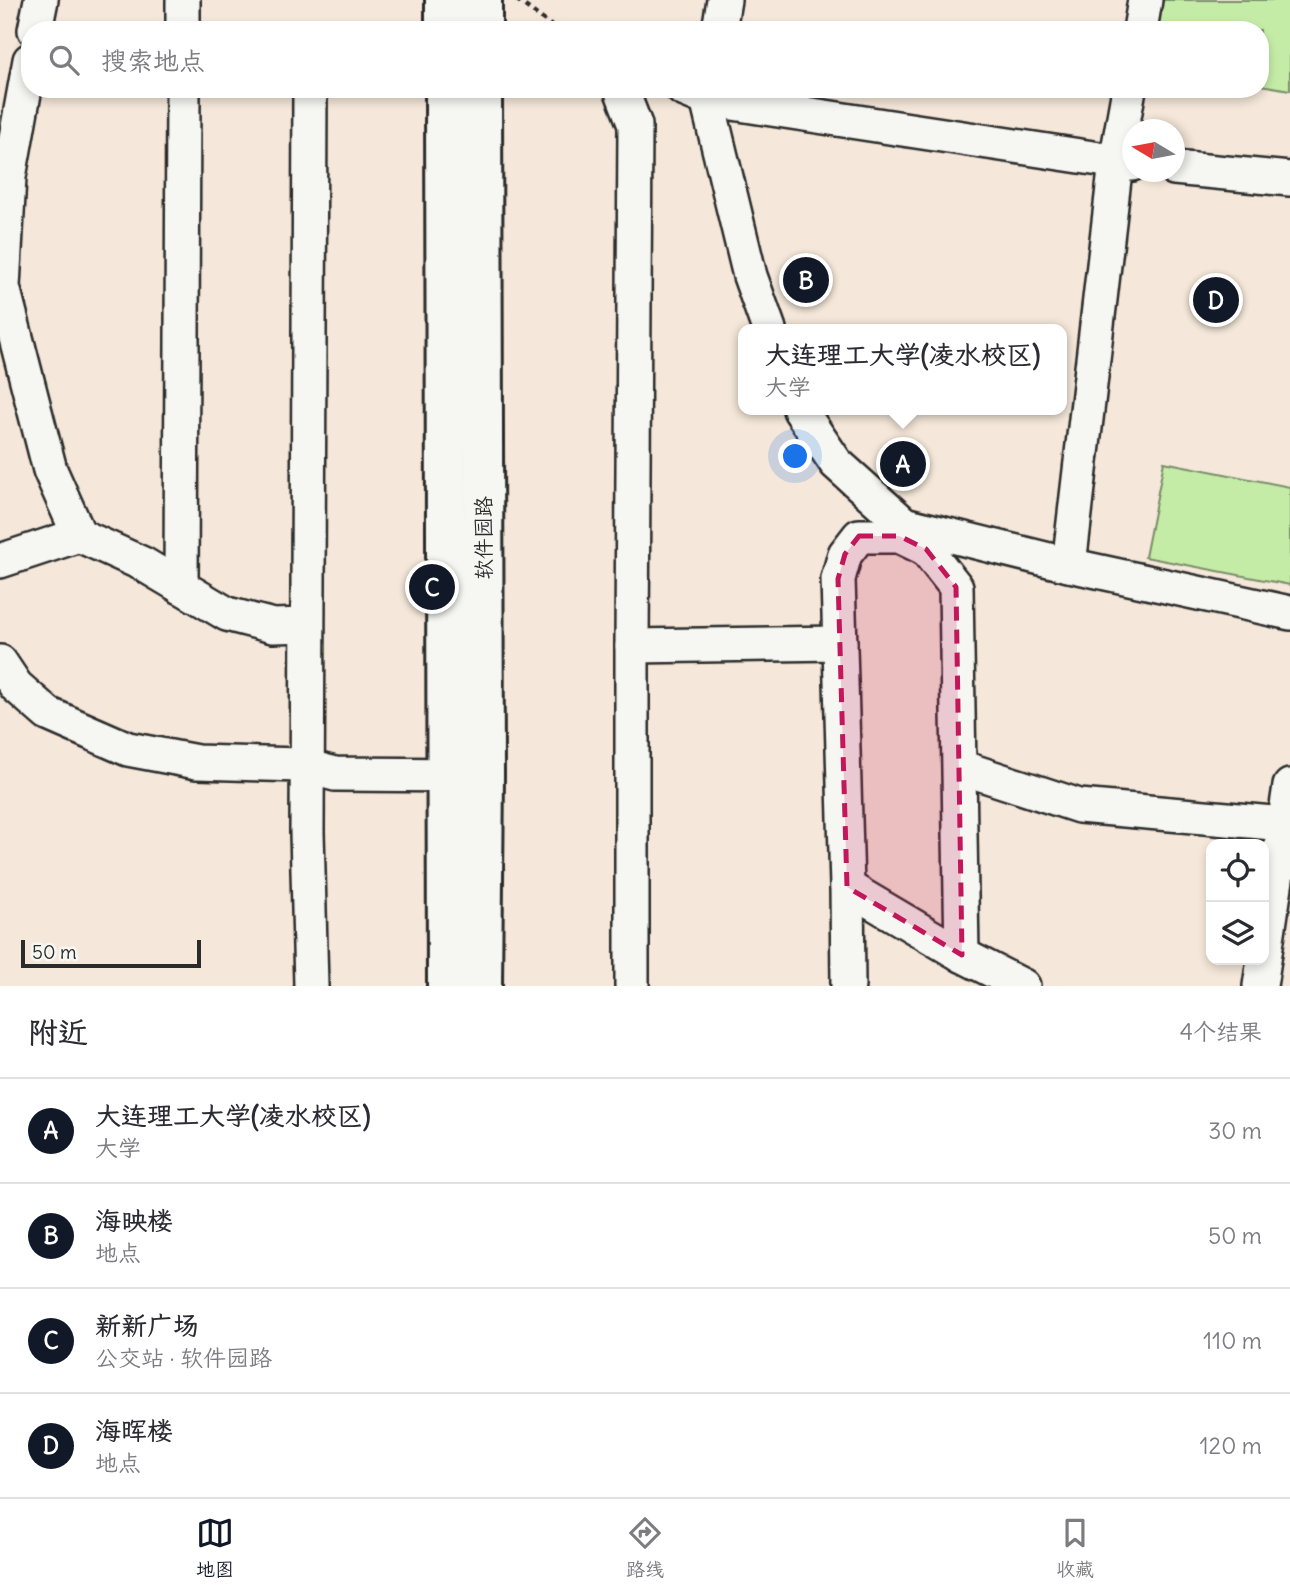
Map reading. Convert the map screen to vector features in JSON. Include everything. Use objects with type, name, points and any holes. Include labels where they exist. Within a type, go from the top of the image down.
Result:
[{"type":"main road","points":[[445,0],[445,21]]},
{"type":"main road","points":[[482,0],[482,21]]},
{"type":"main road","name":"软件园路","points":[[445,98],[465,775],[482,986]]},
{"type":"main road","name":"软件园路","points":[[447,986],[465,775],[482,98]]},
{"type":"street","points":[[37,21],[41,0]]},
{"type":"street","points":[[183,0],[183,21]]},
{"type":"street","points":[[720,21],[724,0]]},
{"type":"street","points":[[1142,21],[1145,0]]},
{"type":"street","points":[[23,98],[9,177],[3,286],[50,470],[79,535],[143,564],[228,614],[273,626],[307,625]]},
{"type":"street","points":[[181,587],[183,98]]},
{"type":"street","points":[[310,98],[307,846],[310,986]]},
{"type":"street","points":[[624,98],[635,125],[632,986]]},
{"type":"street","points":[[701,98],[750,276],[767,324]]},
{"type":"street","points":[[735,98],[1122,163]]},
{"type":"street","points":[[1127,119],[1128,98]]},
{"type":"street","points":[[1185,169],[1290,179]]},
{"type":"street","points":[[1069,565],[1122,178]]},
{"type":"street","points":[[803,415],[836,463],[904,524],[1069,565],[1290,613]]},
{"type":"street","points":[[0,561],[79,535]]},
{"type":"street","points":[[848,986],[838,579],[845,554],[859,536],[899,536],[926,549],[956,587],[962,955]]},
{"type":"street","points":[[632,646],[840,643]]},
{"type":"street","points":[[5,677],[48,714],[128,749],[197,762],[302,765],[335,774],[465,775]]},
{"type":"street","points":[[960,767],[1079,806],[1284,824]]},
{"type":"street","points":[[1260,986],[1290,786]]},
{"type":"street","points":[[847,887],[962,955],[1023,986]]},
{"type":"path","points":[[517,0],[545,21]]},
{"type":"highlighted area","points":[[859,536],[899,536],[926,549],[956,587],[962,955],[847,887],[838,579],[845,554]]},
{"type":"green space","points":[[1158,0],[1290,0],[1290,90],[1269,86],[1269,21],[1154,21]]},
{"type":"green space","points":[[1164,462],[1290,487],[1290,585],[1145,557]]},
{"type":"place","name":"海映楼","points":[[806,280]]},
{"type":"place","name":"海晖楼","points":[[1216,300]]},
{"type":"place","name":"大连理工大学(凌水校区)","points":[[903,464]]},
{"type":"place","name":"新新广场","points":[[432,587]]}]
